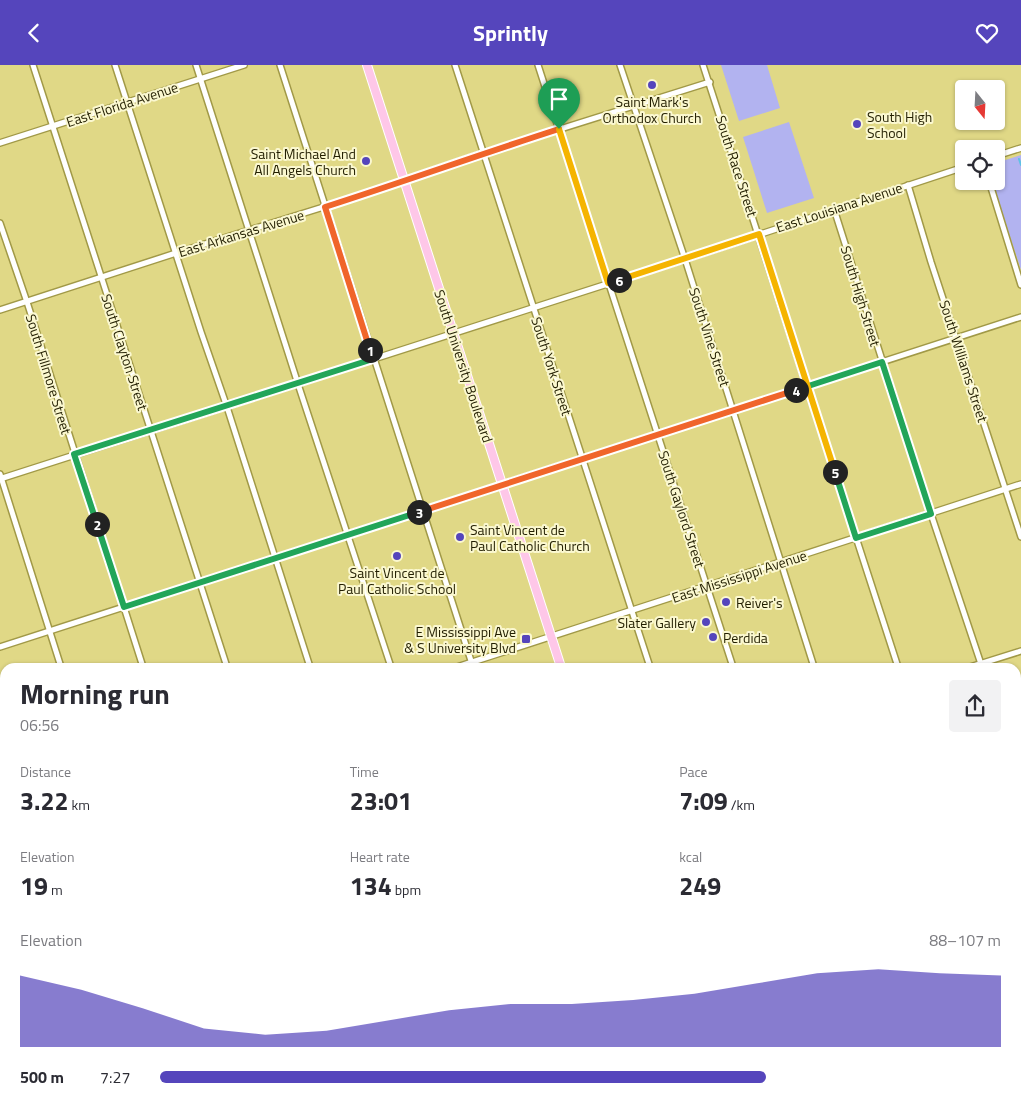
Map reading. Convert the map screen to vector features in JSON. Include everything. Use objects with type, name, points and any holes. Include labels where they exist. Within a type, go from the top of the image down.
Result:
[{"type":"main road","name":"South University Boulevard","points":[[367,65],[560,663]]},
{"type":"street","name":"South Clayton Street","points":[[33,65],[226,663]]},
{"type":"street","points":[[115,65],[309,663]]},
{"type":"street","points":[[196,65],[390,663]]},
{"type":"street","name":"East Florida Avenue","points":[[0,143],[244,65]]},
{"type":"street","points":[[280,65],[471,663]]},
{"type":"street","name":"South York Street","points":[[455,65],[581,459],[649,663]]},
{"type":"street","name":"South Gaylord Street","points":[[538,65],[733,663]]},
{"type":"street","name":"South Vine Street","points":[[620,65],[685,259],[813,663]]},
{"type":"street","name":"South Race Street","points":[[704,65],[806,387],[897,663]]},
{"type":"street","name":"East Arkansas Avenue","points":[[0,310],[710,82]]},
{"type":"street","points":[[1005,153],[1021,148]]},
{"type":"street","name":"East Louisiana Avenue","points":[[0,477],[227,407],[955,170]]},
{"type":"street","name":"South Williams Street","points":[[908,185],[1021,537]]},
{"type":"street","points":[[992,190],[1021,285]]},
{"type":"street","name":"South High Street","points":[[834,209],[931,514],[981,663]]},
{"type":"street","name":"South Fillmore Street","points":[[0,223],[142,663]]},
{"type":"street","points":[[0,647],[1021,317]]},
{"type":"street","points":[[0,477],[60,663]]},
{"type":"street","name":"East Mississippi Avenue","points":[[478,663],[551,637],[1021,484]]},
{"type":"street","points":[[990,663],[1021,651]]},
{"type":"shaded area","points":[[721,65],[767,65],[780,108],[739,121]]},
{"type":"shaded area","points":[[789,122],[814,198],[767,213],[743,137]]},
{"type":"shaded area","points":[[1021,155],[1021,270],[995,190],[1005,190],[1005,160]]},
{"type":"waterway","points":[[1019,159],[1021,165]]},
{"type":"place","name":"Saint Mark's Orthodox Church","points":[[652,85]]},
{"type":"place","name":"South High School","points":[[857,124]]},
{"type":"place","name":"Saint Michael And All Angels Church","points":[[366,161]]},
{"type":"place","name":"Saint Vincent de Paul Catholic Church","points":[[460,537]]},
{"type":"place","name":"Saint Vincent de Paul Catholic School","points":[[397,556]]},
{"type":"place","name":"Reiver's","points":[[726,602]]},
{"type":"place","name":"Slater Gallery","points":[[706,622]]},
{"type":"place","name":"Perdida","points":[[713,637]]},
{"type":"place","name":"E Mississippi Ave & S University Blvd","points":[[526,639]]},
{"type":"route","points":[[559,129],[325,207],[373,359],[227,407],[74,454],[124,607],[806,387],[882,362],[931,514],[856,538],[806,387],[759,234],[608,283],[559,129]]}]
